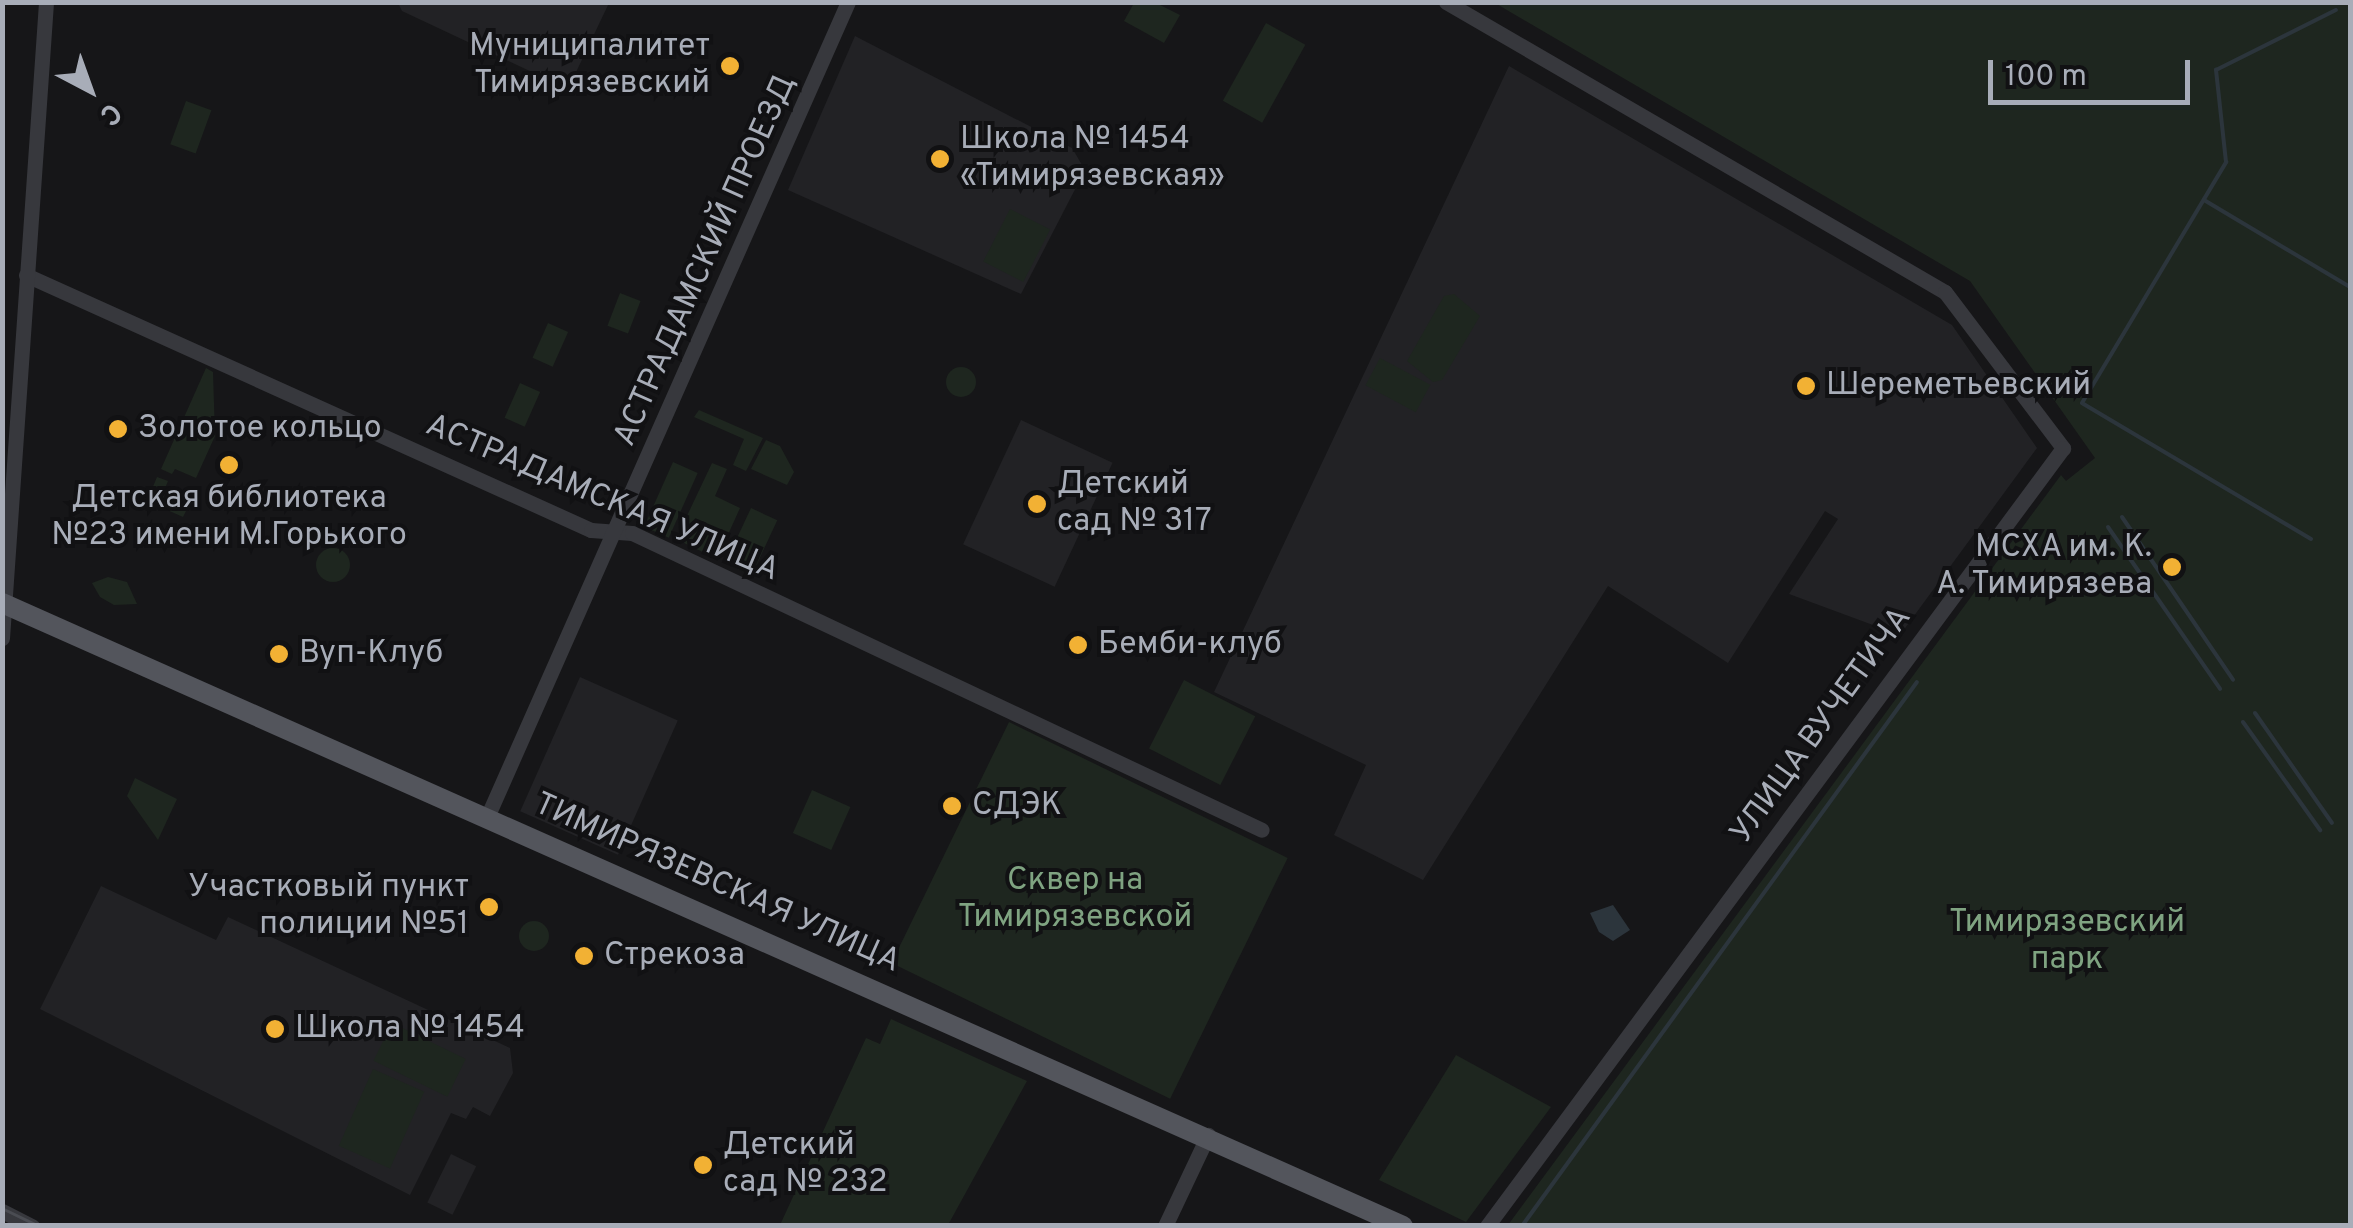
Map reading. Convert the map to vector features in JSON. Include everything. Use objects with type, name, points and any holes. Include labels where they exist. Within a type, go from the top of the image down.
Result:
[{"type":"main road","name":"ТИМИРЯЗЕВСКАЯ УЛИЦА","points":[[6,604],[488,815],[1404,1226]]},
{"type":"street","points":[[2,638],[46,2]]},
{"type":"street","name":"АСТРАДАМСКИЙ ПРОЕЗД","points":[[488,815],[618,532],[848,2]]},
{"type":"street","name":"УЛИЦА ВУЧЕТИЧА","points":[[1446,2],[1945,292],[2064,448],[1487,1226]]},
{"type":"street","name":"АСТРАДАМСКАЯ УЛИЦА","points":[[26,275],[591,530],[618,532],[1262,830]]},
{"type":"street","points":[[1166,1226],[1208,1136]]},
{"type":"street","points":[[2,1212],[32,1226]]},
{"type":"shaded area","points":[[398,3],[609,3],[568,89],[402,11]]},
{"type":"shaded area","name":"Школа № 1454 «Тимирязевская»","points":[[855,36],[1072,148],[1085,170],[1021,294],[788,190]]},
{"type":"shaded area","points":[[1509,66],[1952,325],[2037,448],[1900,635],[1789,594],[1838,519],[1825,511],[1728,663],[1608,586],[1423,880],[1334,835],[1366,765],[1214,692]]},
{"type":"shaded area","name":"Детский сад № 317","points":[[1021,420],[1113,463],[1055,587],[963,544]]},
{"type":"shaded area","points":[[580,677],[678,721],[618,855],[520,811]]},
{"type":"shaded area","name":"Школа № 1454","points":[[101,886],[216,940],[228,917],[510,1048],[513,1073],[490,1116],[473,1107],[466,1119],[451,1113],[410,1195],[40,1009]]},
{"type":"shaded area","points":[[1613,905],[1630,930],[1613,941],[1599,932],[1590,913]]},
{"type":"shaded area","points":[[451,1154],[476,1166],[452,1215],[427,1203]]},
{"type":"green space","points":[[1134,3],[1156,3],[1180,15],[1164,43],[1124,21]]},
{"type":"green space","name":"Тимирязевский парк","points":[[1495,3],[2350,3],[2350,1225],[1508,1225],[2061,475],[2066,481],[2095,458],[1970,281]]},
{"type":"green space","points":[[1266,23],[1305,45],[1262,123],[1223,101]]},
{"type":"green space","points":[[186,101],[211,110],[196,153],[170,144]]},
{"type":"green space","points":[[1010,209],[1050,229],[1023,282],[983,262]]},
{"type":"green space","points":[[620,293],[641,301],[628,334],[607,326]]},
{"type":"green space","points":[[1454,294],[1480,316],[1442,380],[1433,382],[1407,361],[1444,296]]},
{"type":"green space","points":[[548,323],[568,332],[553,367],[533,358]]},
{"type":"green space","points":[[1380,358],[1430,385],[1416,412],[1365,385]]},
{"type":"green space","points":[[961,367],[972,371],[976,382],[972,393],[961,397],[950,393],[946,382],[950,371]]},
{"type":"green space","points":[[206,368],[213,372],[215,436],[196,478],[175,469],[172,474],[161,469]]},
{"type":"green space","points":[[520,383],[540,392],[525,427],[505,418]]},
{"type":"green space","points":[[699,410],[763,438],[746,471],[733,465],[744,439],[694,417]]},
{"type":"green space","points":[[766,440],[780,446],[794,472],[787,485],[751,469]]},
{"type":"green space","points":[[673,462],[698,473],[669,538],[644,527]]},
{"type":"green space","points":[[712,463],[727,469],[715,496],[740,508],[717,559],[676,539]]},
{"type":"green space","points":[[157,477],[168,481],[162,496],[188,507],[183,517],[147,501]]},
{"type":"green space","points":[[751,508],[777,520],[752,576],[725,563]]},
{"type":"green space","points":[[333,548],[345,553],[350,565],[345,577],[333,582],[321,577],[316,565],[321,553]]},
{"type":"green space","points":[[108,577],[127,582],[137,604],[114,605],[100,597],[92,583]]},
{"type":"green space","points":[[1184,680],[1255,716],[1220,785],[1149,749]]},
{"type":"green space","name":"Сквер на Тимирязевской","points":[[1009,722],[1288,858],[1170,1099],[892,963]]},
{"type":"green space","points":[[135,778],[177,799],[158,840],[127,796]]},
{"type":"green space","points":[[812,790],[850,807],[831,850],[793,833]]},
{"type":"green space","points":[[534,921],[545,925],[549,936],[545,947],[534,951],[523,947],[519,936],[523,925]]},
{"type":"green space","points":[[891,1019],[1027,1081],[948,1225],[780,1225],[866,1038],[880,1044]]},
{"type":"green space","points":[[392,1023],[466,1059],[447,1097],[374,1061]]},
{"type":"green space","points":[[1456,1055],[1551,1107],[1466,1222],[1379,1180]]},
{"type":"green space","points":[[373,1069],[424,1092],[390,1169],[339,1146]]},
{"type":"waterway","points":[[2311,539],[2082,403],[2226,162],[2216,70],[2336,10]]},
{"type":"waterway","points":[[2204,200],[2350,287]]},
{"type":"waterway","points":[[2122,517],[2233,680]]},
{"type":"waterway","points":[[2108,527],[2220,689]]},
{"type":"waterway","points":[[1522,1226],[1917,682]]},
{"type":"waterway","points":[[2255,713],[2332,823]]},
{"type":"waterway","points":[[2243,722],[2320,830]]},
{"type":"tram line","points":[[2,1208],[39,1226]]},
{"type":"place","name":"Муниципалитет Тимирязевский","points":[[730,66]]},
{"type":"place","name":"Школа № 1454 «Тимирязевская»","points":[[940,159]]},
{"type":"place","name":"Шереметьевский","points":[[1806,386]]},
{"type":"place","name":"Золотое кольцо","points":[[118,429]]},
{"type":"place","name":"Детская библиотека №23 имени М.Горького","points":[[229,465]]},
{"type":"place","name":"Детский сад № 317","points":[[1037,504]]},
{"type":"place","name":"МСХА им. К. А. Тимирязева","points":[[2172,567]]},
{"type":"place","name":"Бемби-клуб","points":[[1078,645]]},
{"type":"place","name":"Вуп-Клуб","points":[[279,654]]},
{"type":"place","name":"СДЭК","points":[[952,806]]},
{"type":"place","name":"Участковый пункт полиции №51","points":[[489,907]]},
{"type":"place","name":"Стрекоза","points":[[584,956]]},
{"type":"place","name":"Школа № 1454","points":[[275,1029]]},
{"type":"place","name":"Детский сад № 232","points":[[703,1165]]}]
